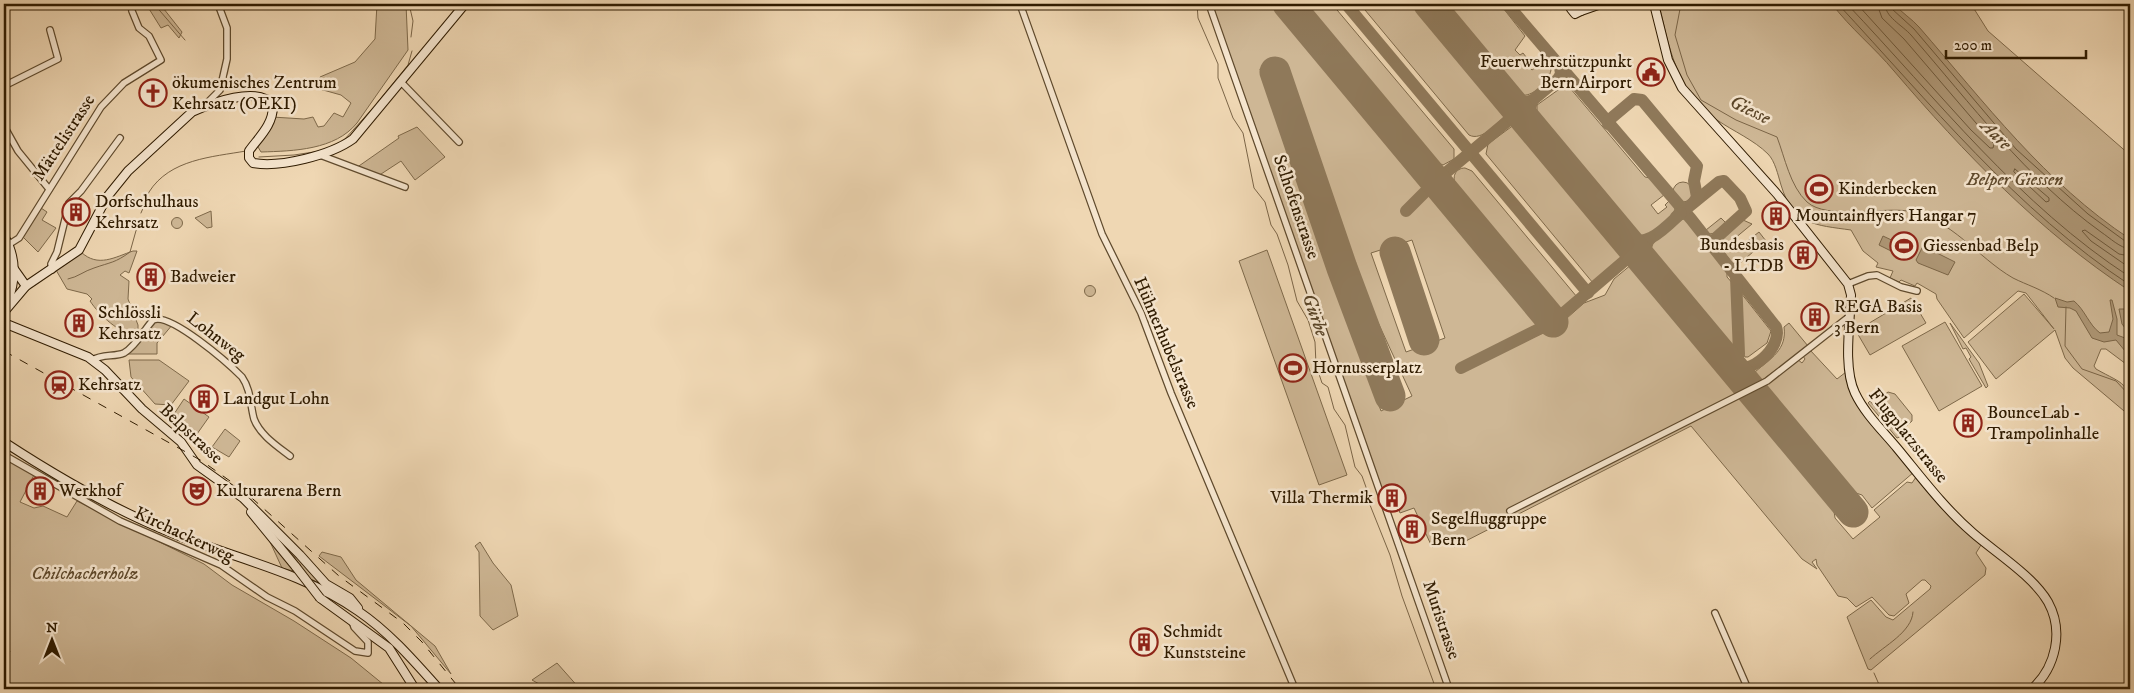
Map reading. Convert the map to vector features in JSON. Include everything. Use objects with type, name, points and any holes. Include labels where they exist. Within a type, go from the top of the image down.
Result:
[{"type":"street","points":[[4,311],[26,286],[52,270],[83,245],[106,200],[128,171],[184,118],[204,106],[220,90],[226,59],[227,28],[218,4]]},
{"type":"street","points":[[204,106],[236,97],[255,97],[271,102],[272,116],[266,130],[249,151],[249,158],[253,163],[263,164],[320,155],[338,148],[353,138],[465,4]]},
{"type":"street","name":"Hühnerhubelstrasse","points":[[1020,4],[1102,234],[1141,313],[1171,393],[1295,689]]},
{"type":"street","name":"Selhofenstrasse","points":[[1209,4],[1405,562]]},
{"type":"street","points":[[1580,5],[1601,4]]},
{"type":"street","points":[[1654,4],[1668,60],[1682,88],[1778,194],[1848,284],[1868,276],[1877,275],[1901,287],[1917,292]]},
{"type":"street","name":"Mättelistrasse","points":[[8,245],[19,238],[104,102],[131,78],[161,60],[149,36],[139,28],[132,11]]},
{"type":"street","points":[[4,86],[58,59],[50,30]]},
{"type":"street","points":[[401,82],[459,142]]},
{"type":"street","points":[[4,126],[18,151],[49,189]]},
{"type":"street","points":[[52,270],[51,264],[57,252],[69,203],[81,191],[111,147],[120,138]]},
{"type":"street","points":[[320,155],[405,187]]},
{"type":"street","points":[[4,236],[14,270],[13,286],[4,311]]},
{"type":"street","points":[[14,270],[26,286]]},
{"type":"street","name":"Flugplatzstrasse","points":[[1848,284],[1851,295],[1850,380],[1863,406],[1948,509],[1973,533],[2030,581],[2048,603],[2056,626],[2055,648],[2048,668],[2032,689]]},
{"type":"street","points":[[1510,510],[1766,380],[1850,316]]},
{"type":"street","name":"Lohnweg","points":[[94,360],[97,357],[124,353],[134,346],[152,320],[161,318],[175,323],[242,377],[249,389],[256,423],[268,438],[290,456]]},
{"type":"street","points":[[1834,318],[1840,324]]},
{"type":"street","name":"Belpstrasse","points":[[4,323],[94,360],[147,413],[183,444],[197,465],[232,490],[300,554],[326,584],[350,598],[366,617]]},
{"type":"street","points":[[4,442],[50,472],[103,501],[176,535],[302,581],[338,599],[366,617],[399,645],[439,689]]},
{"type":"street","name":"Kirchackerweg","points":[[4,455],[120,521],[221,565],[267,598],[296,611],[355,651],[368,653],[368,642],[354,627],[352,621]]},
{"type":"street","name":"Belpstrasse","points":[[232,490],[320,598],[389,648],[415,689]]},
{"type":"street","name":"Muristrasse","points":[[1405,562],[1449,689]]},
{"type":"street","points":[[1715,612],[1748,689]]},
{"type":"green space","points":[[146,4],[160,4],[182,32],[179,38],[168,25],[161,28]]},
{"type":"green space","points":[[377,4],[406,4],[408,50],[357,123],[348,132],[326,144],[300,150],[261,152],[255,142],[272,117],[304,119],[313,117],[318,127],[324,126],[334,113],[343,117],[351,103],[341,95],[316,88],[320,77],[355,62],[375,39]]},
{"type":"green space","points":[[1212,4],[1277,4],[1543,323],[1460,365],[1462,371],[1558,326],[1584,303],[1605,295],[1614,279],[1632,264],[1739,391],[1738,395],[1742,395],[1833,504],[1835,518],[1853,539],[1880,517],[1874,510],[1907,482],[1912,483],[1916,477],[1962,528],[1981,545],[1976,553],[1986,568],[1985,575],[1871,670],[1868,669],[1847,617],[1871,600],[1886,617],[1893,620],[1930,589],[1931,586],[1925,580],[1922,580],[1906,594],[1909,603],[1894,616],[1889,615],[1872,597],[1856,607],[1847,598],[1838,596],[1817,565],[1816,559],[1812,562],[1817,569],[1802,559],[1691,426],[1454,547],[1450,539],[1432,547],[1414,508],[1400,513],[1393,492],[1383,495]],"holes":[[[1281,62],[1350,262],[1412,396],[1381,411],[1260,69]],[[1412,240],[1445,338],[1406,352],[1371,253]]]},
{"type":"green space","points":[[1305,4],[1332,4],[1454,149],[1454,159],[1443,165],[1436,162]]},
{"type":"green space","points":[[1360,4],[1414,4],[1507,114],[1484,134],[1479,136],[1469,135]]},
{"type":"green space","points":[[1451,4],[1500,4],[1525,36],[1515,50],[1520,55],[1523,53],[1530,62],[1527,65],[1532,70],[1546,60],[1551,70],[1550,75],[1543,84],[1535,92],[1520,95],[1453,16],[1450,11]]},
{"type":"green space","name":"Belper Giessen","points":[[1659,4],[1971,4],[1988,31],[2130,155],[2130,367],[2106,349],[2101,349],[2094,366],[2124,385],[2129,396],[2130,416],[2073,368],[2065,358],[2055,330],[1996,379],[1968,342],[2024,294],[2054,329],[2026,293],[2018,291],[1964,338],[1937,299],[1936,294],[1917,283],[1915,286],[1890,278],[1893,271],[1876,267],[1878,263],[1863,251],[1851,230],[1816,224],[1807,221],[1799,215],[1786,198],[1774,164],[1768,154],[1750,140],[1717,120],[1703,109],[1692,96],[1671,53]]},
{"type":"green space","points":[[1565,85],[1570,88],[1645,177],[1650,178],[1664,195],[1651,205],[1658,214],[1667,207],[1665,205],[1669,201],[1675,208],[1668,220],[1651,235],[1642,238],[1635,234],[1537,115],[1537,105]]},
{"type":"green space","points":[[1515,124],[1626,257],[1593,283],[1486,154],[1488,144]]},
{"type":"green space","points":[[417,127],[445,157],[415,180],[401,161],[378,176],[356,168],[399,138],[398,136]]},
{"type":"green space","points":[[1462,168],[1472,171],[1577,297],[1562,312],[1457,186],[1454,180],[1455,174]]},
{"type":"green space","points":[[1683,182],[1690,185],[1693,192],[1690,199],[1683,202],[1676,199],[1673,192],[1676,185]]},
{"type":"green space","points":[[41,208],[47,212],[42,220],[56,228],[38,252],[22,236]]},
{"type":"green space","points":[[211,211],[212,227],[207,228],[195,218]]},
{"type":"green space","points":[[177,217],[183,223],[177,229],[171,223]]},
{"type":"green space","points":[[1721,218],[1726,223],[1717,233],[1709,234],[1706,230]]},
{"type":"green space","points":[[1684,219],[1691,224],[1727,268],[1727,277],[1735,286],[1735,354],[1650,251],[1653,241],[1657,236],[1674,223]]},
{"type":"green space","points":[[1743,220],[1752,224],[1728,244],[1735,251],[1759,232],[1766,241],[1740,263],[1733,264],[1717,243],[1720,237]]},
{"type":"green space","name":"Hornusserplatz","points":[[1267,250],[1347,475],[1319,485],[1239,261]]},
{"type":"green space","points":[[137,251],[129,273],[125,271],[120,275],[129,281],[128,299],[138,325],[138,337],[117,328],[105,318],[94,307],[90,301],[92,299],[87,294],[67,289],[56,270],[81,252],[87,257],[107,260]]},
{"type":"green space","points":[[1090,285],[1096,291],[1090,297],[1084,291]]},
{"type":"green space","points":[[1741,293],[1771,331],[1767,343],[1748,357],[1745,357],[1742,351]]},
{"type":"green space","points":[[1911,298],[1926,323],[1870,355],[1856,331]]},
{"type":"green space","points":[[162,320],[173,324],[157,343],[157,354],[126,354],[154,322]]},
{"type":"green space","points":[[1945,322],[1982,386],[1939,411],[1902,346]]},
{"type":"green space","points":[[1789,323],[1808,346],[1761,381],[1757,380],[1755,372],[1777,353],[1783,342],[1784,327]]},
{"type":"green space","points":[[1950,323],[1979,363],[1988,386],[1986,388],[1969,359],[1971,357],[1966,348],[1963,349]]},
{"type":"green space","points":[[1810,350],[1837,379],[1846,372],[1848,379],[1914,472],[1872,508],[1862,495],[1850,491],[1761,385],[1797,359],[1802,363],[1805,359],[1803,356]]},
{"type":"green space","points":[[129,360],[159,360],[189,381],[171,405],[155,404],[131,377]]},
{"type":"green space","points":[[1888,392],[1895,394],[1912,415],[1912,421],[1904,428],[1897,426],[1879,404],[1879,399]]},
{"type":"green space","points":[[184,399],[209,417],[197,434],[172,417]]},
{"type":"green space","points":[[1870,401],[1900,437],[1897,438],[1868,403]]},
{"type":"green space","points":[[225,429],[240,441],[229,457],[212,447]]},
{"type":"green space","name":"Chilchacherholz","points":[[4,456],[34,475],[20,502],[34,508],[43,506],[67,517],[77,501],[204,564],[232,585],[294,621],[351,658],[389,689],[4,689],[4,655],[10,652],[4,634]]},
{"type":"green space","points":[[272,529],[322,584],[308,578]]},
{"type":"green space","points":[[266,533],[297,572],[282,568]]},
{"type":"green space","points":[[480,542],[493,563],[511,585],[518,616],[493,630],[480,616],[479,552],[475,546]]},
{"type":"green space","points":[[322,552],[341,557],[356,580],[435,646],[451,674],[411,626],[319,556]]},
{"type":"green space","points":[[557,663],[580,689],[548,689],[532,680]]},
{"type":"water","name":"Aare","points":[[1832,4],[1894,4],[1916,24],[1992,113],[2043,167],[2099,217],[2130,239],[2130,291],[2065,243],[2005,190],[1948,132]]},
{"type":"water","points":[[1883,236],[1900,244],[1895,253],[1879,245]]},
{"type":"water","points":[[1909,239],[1913,239],[1916,244],[1915,248],[1909,249],[1906,246],[1906,242]]},
{"type":"water","points":[[1923,246],[1955,262],[1948,275],[1918,263],[1916,260]]},
{"type":"water","points":[[2055,298],[2067,302],[2074,301],[2100,333],[2109,332],[2113,319],[2110,300],[2112,300],[2117,319],[2117,335],[2125,338],[2130,344],[2130,357],[2116,340],[2104,342],[2092,338],[2076,311],[2070,308],[2058,307]]},
{"type":"water","points":[[2119,309],[2124,309],[2130,318],[2130,334],[2122,324]]},
{"type":"waterway","points":[[154,4],[185,40]]},
{"type":"waterway","points":[[409,4],[413,21],[411,37]]},
{"type":"waterway","name":"Gürbe","points":[[1197,4],[1198,18],[1218,64],[1218,78],[1233,118],[1243,133],[1254,188],[1265,202],[1271,225],[1277,234],[1288,265],[1297,301],[1308,320],[1315,342],[1316,365],[1322,383],[1328,387],[1334,409],[1345,425],[1355,467],[1362,476],[1368,500],[1390,555],[1402,596],[1436,689]]},
{"type":"waterway","name":"Giesse","points":[[1681,4],[1675,35],[1687,75],[1701,100],[1736,120],[1777,137],[1792,180],[1807,202],[1816,207],[1841,212],[1897,210],[1923,215],[1951,230],[2000,270],[2054,298]]},
{"type":"waterway","points":[[377,103],[408,65],[412,51]]},
{"type":"waterway","points":[[344,140],[373,108]]},
{"type":"waterway","points":[[141,213],[149,192],[168,173],[193,161],[246,151]]},
{"type":"waterway","points":[[259,157],[320,151]]},
{"type":"waterway","points":[[68,279],[116,260],[130,252],[139,220]]},
{"type":"waterway","points":[[2066,307],[2065,346],[2082,369],[2116,381],[2130,396]]},
{"type":"waterway","points":[[1870,659],[1903,632],[1908,626],[1913,612]]},
{"type":"waterway","points":[[1874,673],[1881,689]]},
{"type":"taxiway","points":[[1346,4],[1588,293]]},
{"type":"taxiway","points":[[1443,4],[1441,14],[1445,23]]},
{"type":"taxiway","points":[[1507,4],[1691,219],[1776,327],[1775,343],[1763,358],[1747,367],[1731,366]]},
{"type":"taxiway","points":[[1406,211],[1436,181],[1558,79],[1561,74],[1560,67]]},
{"type":"taxiway","points":[[1506,96],[1519,103],[1531,101]]},
{"type":"taxiway","points":[[1608,124],[1609,120],[1634,99],[1642,100],[1697,166],[1694,181],[1697,197],[1694,202]]},
{"type":"taxiway","points":[[1532,101],[1528,116],[1533,128]]},
{"type":"taxiway","points":[[1676,217],[1719,182],[1724,181],[1740,198],[1746,211],[1716,238],[1714,247]]},
{"type":"taxiway","points":[[1623,236],[1631,240],[1646,240],[1661,231],[1681,213]]},
{"type":"taxiway","points":[[1461,368],[1553,322],[1650,239]]},
{"type":"taxiway","points":[[1648,241],[1644,254],[1648,266]]},
{"type":"taxiway","points":[[1736,277],[1739,354]]},
{"type":"taxiway","points":[[1749,387],[1746,377],[1750,367]]},
{"type":"runway","points":[[1288,4],[1553,322]]},
{"type":"runway","points":[[1429,4],[1853,512]]},
{"type":"runway","points":[[1275,72],[1342,268],[1390,396]]},
{"type":"runway","points":[[1395,252],[1424,340]]},
{"type":"railway","points":[[4,351],[202,461],[244,491],[339,576],[403,623],[422,642],[460,689]]},
{"type":"place","name":"Feuerwehrstützpunkt Bern Airport","points":[[1651,72]]},
{"type":"place","name":"ökumenisches Zentrum Kehrsatz (OEKI)","points":[[153,93]]},
{"type":"place","name":"Kinderbecken","points":[[1819,189]]},
{"type":"place","name":"Dorfschulhaus Kehrsatz","points":[[76,212]]},
{"type":"place","name":"Mountainflyers Hangar 7","points":[[1776,216]]},
{"type":"place","name":"Giessenbad Belp","points":[[1904,246]]},
{"type":"place","name":"Bundesbasis - LTDB","points":[[1803,255]]},
{"type":"place","name":"Badweier","points":[[151,277]]},
{"type":"place","name":"REGA Basis 3 Bern","points":[[1815,317]]},
{"type":"place","name":"Schlössli Kehrsatz","points":[[79,323]]},
{"type":"place","name":"Hornusserplatz","points":[[1293,368]]},
{"type":"place","name":"Kehrsatz","points":[[59,385]]},
{"type":"place","name":"Landgut Lohn","points":[[204,399]]},
{"type":"place","name":"BounceLab - Trampolinhalle","points":[[1968,423]]},
{"type":"place","name":"Werkhof","points":[[40,491]]},
{"type":"place","name":"Kulturarena Bern","points":[[197,491]]},
{"type":"place","name":"Villa Thermik","points":[[1392,498]]},
{"type":"place","name":"Segelfluggruppe Bern","points":[[1412,529]]},
{"type":"place","name":"Schmidt Kunststeine","points":[[1144,642]]}]
